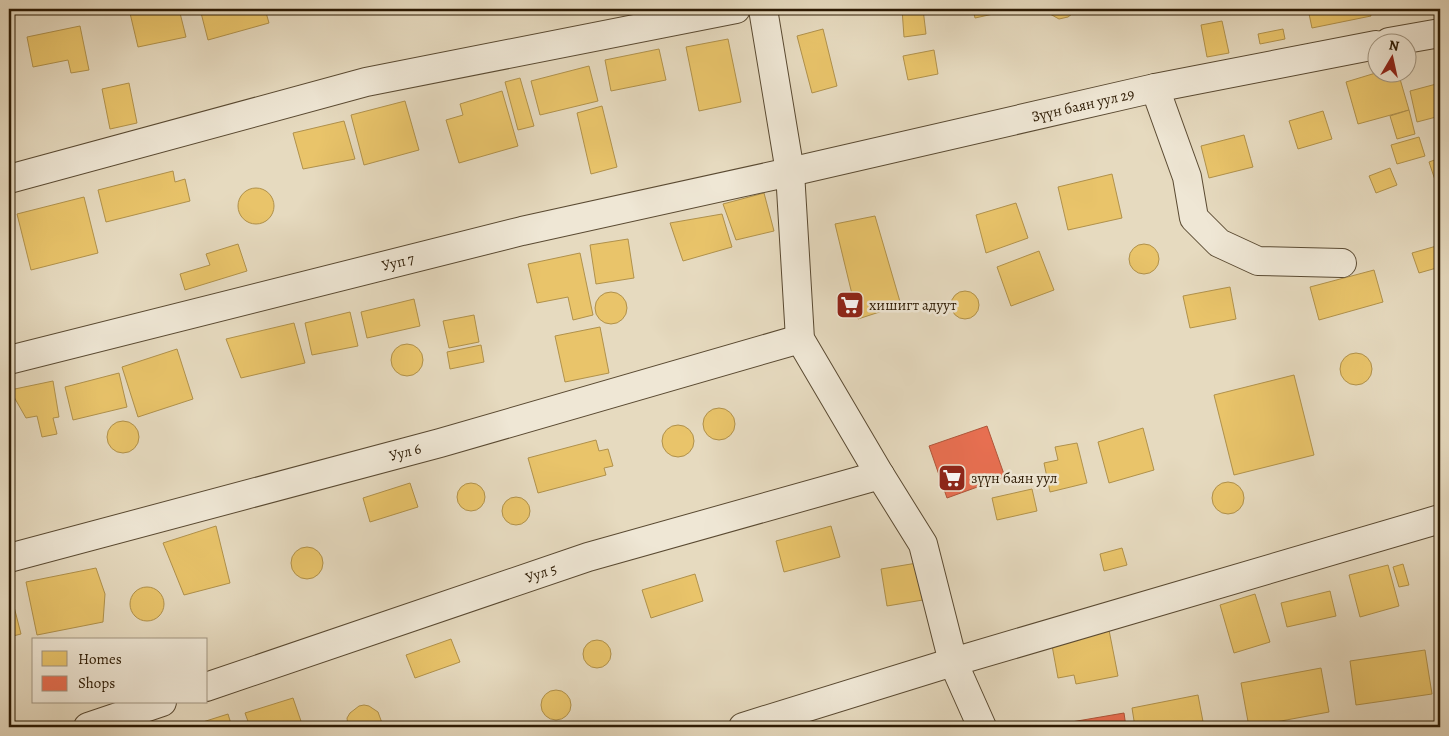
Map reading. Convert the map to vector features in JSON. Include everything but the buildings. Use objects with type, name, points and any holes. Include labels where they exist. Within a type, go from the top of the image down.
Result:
[{"type":"street","points":[[9,179],[366,82],[736,9]]},
{"type":"street","points":[[763,9],[790,172],[800,339],[923,544],[953,662],[982,727]]},
{"type":"street","points":[[1416,37],[1440,32]]},
{"type":"street","name":"Зүүн баян уул 29","points":[[790,172],[1155,88],[1366,47]]},
{"type":"street","points":[[1155,88],[1187,177],[1194,218],[1219,243],[1258,261],[1342,263]]},
{"type":"street","name":"Ууп 7","points":[[9,360],[522,231],[790,172]]},
{"type":"street","name":"Уул 6","points":[[9,558],[440,443],[800,339]]},
{"type":"street","name":"Уул 5","points":[[208,686],[588,557],[880,475]]},
{"type":"street","points":[[743,727],[953,662],[1440,518]]},
{"type":"street","points":[[88,727],[156,704]]},
{"type":"place","name":"хишигт адуут","points":[[850,305]]},
{"type":"place","name":"зүүн баян уул","points":[[952,478]]}]
